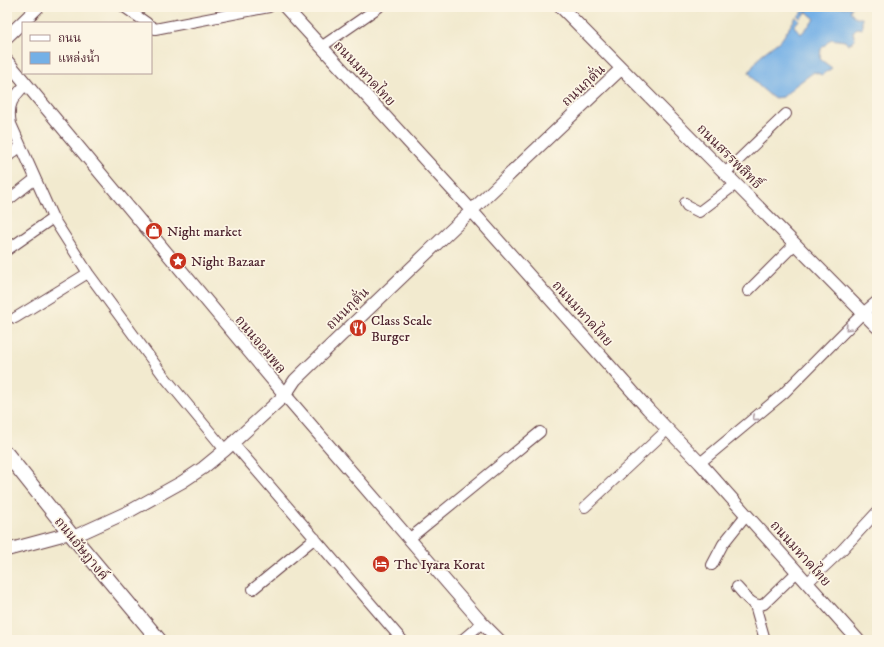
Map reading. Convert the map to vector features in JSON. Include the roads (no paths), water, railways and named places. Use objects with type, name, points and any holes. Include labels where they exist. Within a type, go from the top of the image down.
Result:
[{"type":"main road","name":"ถนนอัษฎางค์","points":[[7,454],[159,640]]},
{"type":"street","points":[[22,22],[38,7]]},
{"type":"street","points":[[124,7],[146,22]]},
{"type":"street","points":[[152,27],[155,29],[269,7]]},
{"type":"street","name":"ถนนมหาดไทย","points":[[285,7],[471,210],[858,640]]},
{"type":"street","points":[[321,47],[366,10],[379,7]]},
{"type":"street","name":"ถนนสรรพสิทธิ์","points":[[561,7],[877,327]]},
{"type":"street","points":[[7,37],[22,22]]},
{"type":"street","name":"ถนนจอมพล","points":[[7,61],[285,395],[482,623],[499,640]]},
{"type":"street","name":"ถนนกุดั่น","points":[[7,550],[72,535],[130,511],[204,468],[285,395],[295,380],[471,210],[621,69]]},
{"type":"street","points":[[26,84],[14,97],[9,112],[11,124],[53,218],[88,273],[163,375],[314,538],[402,640]]},
{"type":"street","points":[[725,173],[786,114]]},
{"type":"street","points":[[7,157],[20,147]]},
{"type":"street","points":[[7,201],[35,179]]},
{"type":"street","points":[[685,203],[687,206],[699,212],[736,184]]},
{"type":"street","points":[[7,250],[53,218]]},
{"type":"street","points":[[748,291],[795,244]]},
{"type":"street","points":[[15,318],[88,273]]},
{"type":"street","points":[[700,463],[784,393],[863,313],[877,301]]},
{"type":"street","points":[[585,507],[668,429]]},
{"type":"street","points":[[409,539],[540,432]]},
{"type":"street","points":[[807,583],[842,550],[877,512]]},
{"type":"street","points":[[712,565],[723,544],[746,515]]},
{"type":"street","points":[[253,589],[314,538]]},
{"type":"street","points":[[755,606],[764,604],[797,572]]},
{"type":"street","points":[[736,587],[755,606],[765,640]]},
{"type":"street","points":[[462,640],[482,623]]},
{"type":"water","points":[[808,7],[852,7],[850,11],[856,18],[862,18],[862,29],[857,28],[853,32],[855,40],[848,45],[845,41],[831,39],[821,49],[820,59],[832,68],[822,75],[814,72],[783,97],[773,98],[758,85],[749,72],[761,55],[782,39],[796,17],[799,20],[794,26],[801,34],[815,19],[807,12],[800,18],[798,16]]},
{"type":"place","name":"Night market","points":[[154,231]]},
{"type":"place","name":"Night Bazaar","points":[[178,261]]},
{"type":"place","name":"Class Scale Burger","points":[[358,328]]},
{"type":"place","name":"The Iyara Korat","points":[[381,564]]}]
